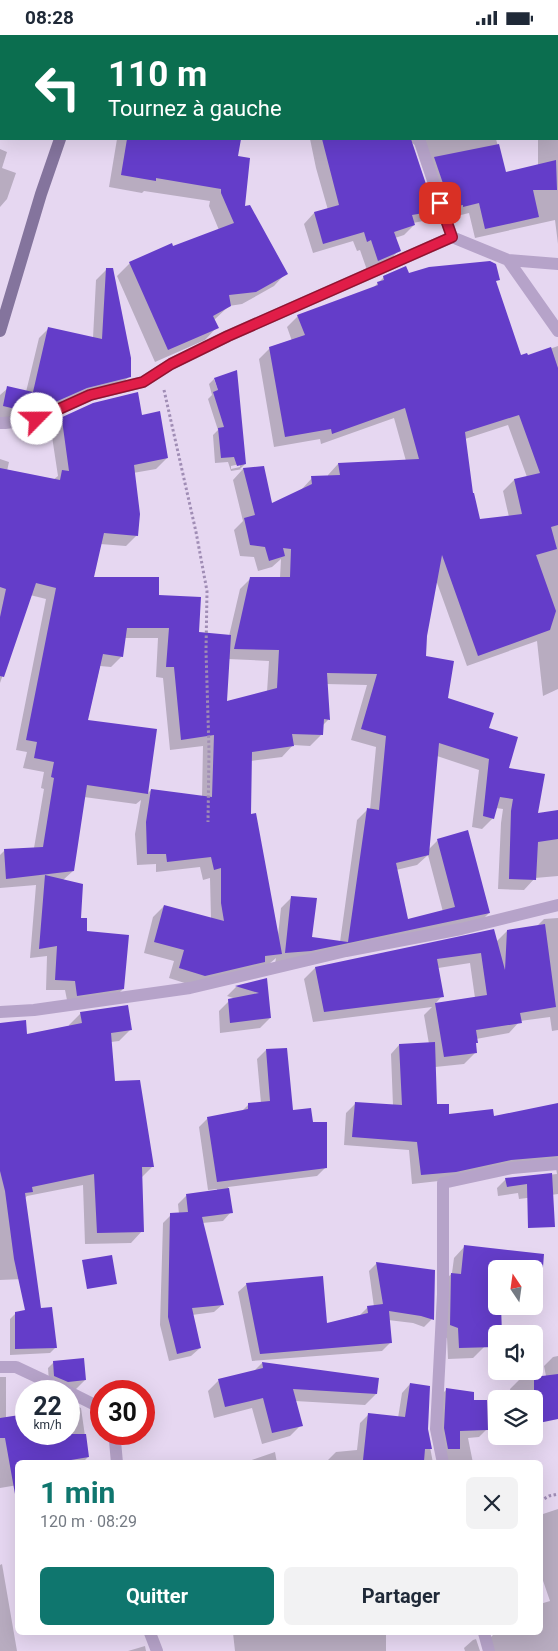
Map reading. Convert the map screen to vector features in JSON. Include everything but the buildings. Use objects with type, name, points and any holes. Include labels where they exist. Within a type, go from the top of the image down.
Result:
[{"type":"main road","points":[[0,331],[41,194],[60,140]]},
{"type":"street","points":[[418,140],[452,237]]},
{"type":"street","points":[[0,423],[37,419],[90,395],[143,382],[161,370],[228,336],[452,237],[508,260],[558,264]]},
{"type":"street","points":[[508,260],[558,331]]},
{"type":"street","points":[[0,1012],[34,1010],[190,988],[346,951],[462,929],[558,905]]},
{"type":"street","points":[[442,1460],[436,1429],[443,1294],[443,1183],[504,1169],[558,1164]]},
{"type":"street","points":[[0,1367],[16,1367],[43,1380]]},
{"type":"street","points":[[115,1445],[117,1460]]},
{"type":"street","points":[[151,1635],[157,1651]]},
{"type":"street","points":[[485,1635],[489,1651]]},
{"type":"path","points":[[161,370],[168,411],[196,532],[207,591],[208,821]]},
{"type":"path","points":[[543,1499],[558,1494]]},
{"type":"route","points":[[37,419],[90,395],[143,382],[171,364],[228,336],[452,237],[440,203]]}]
